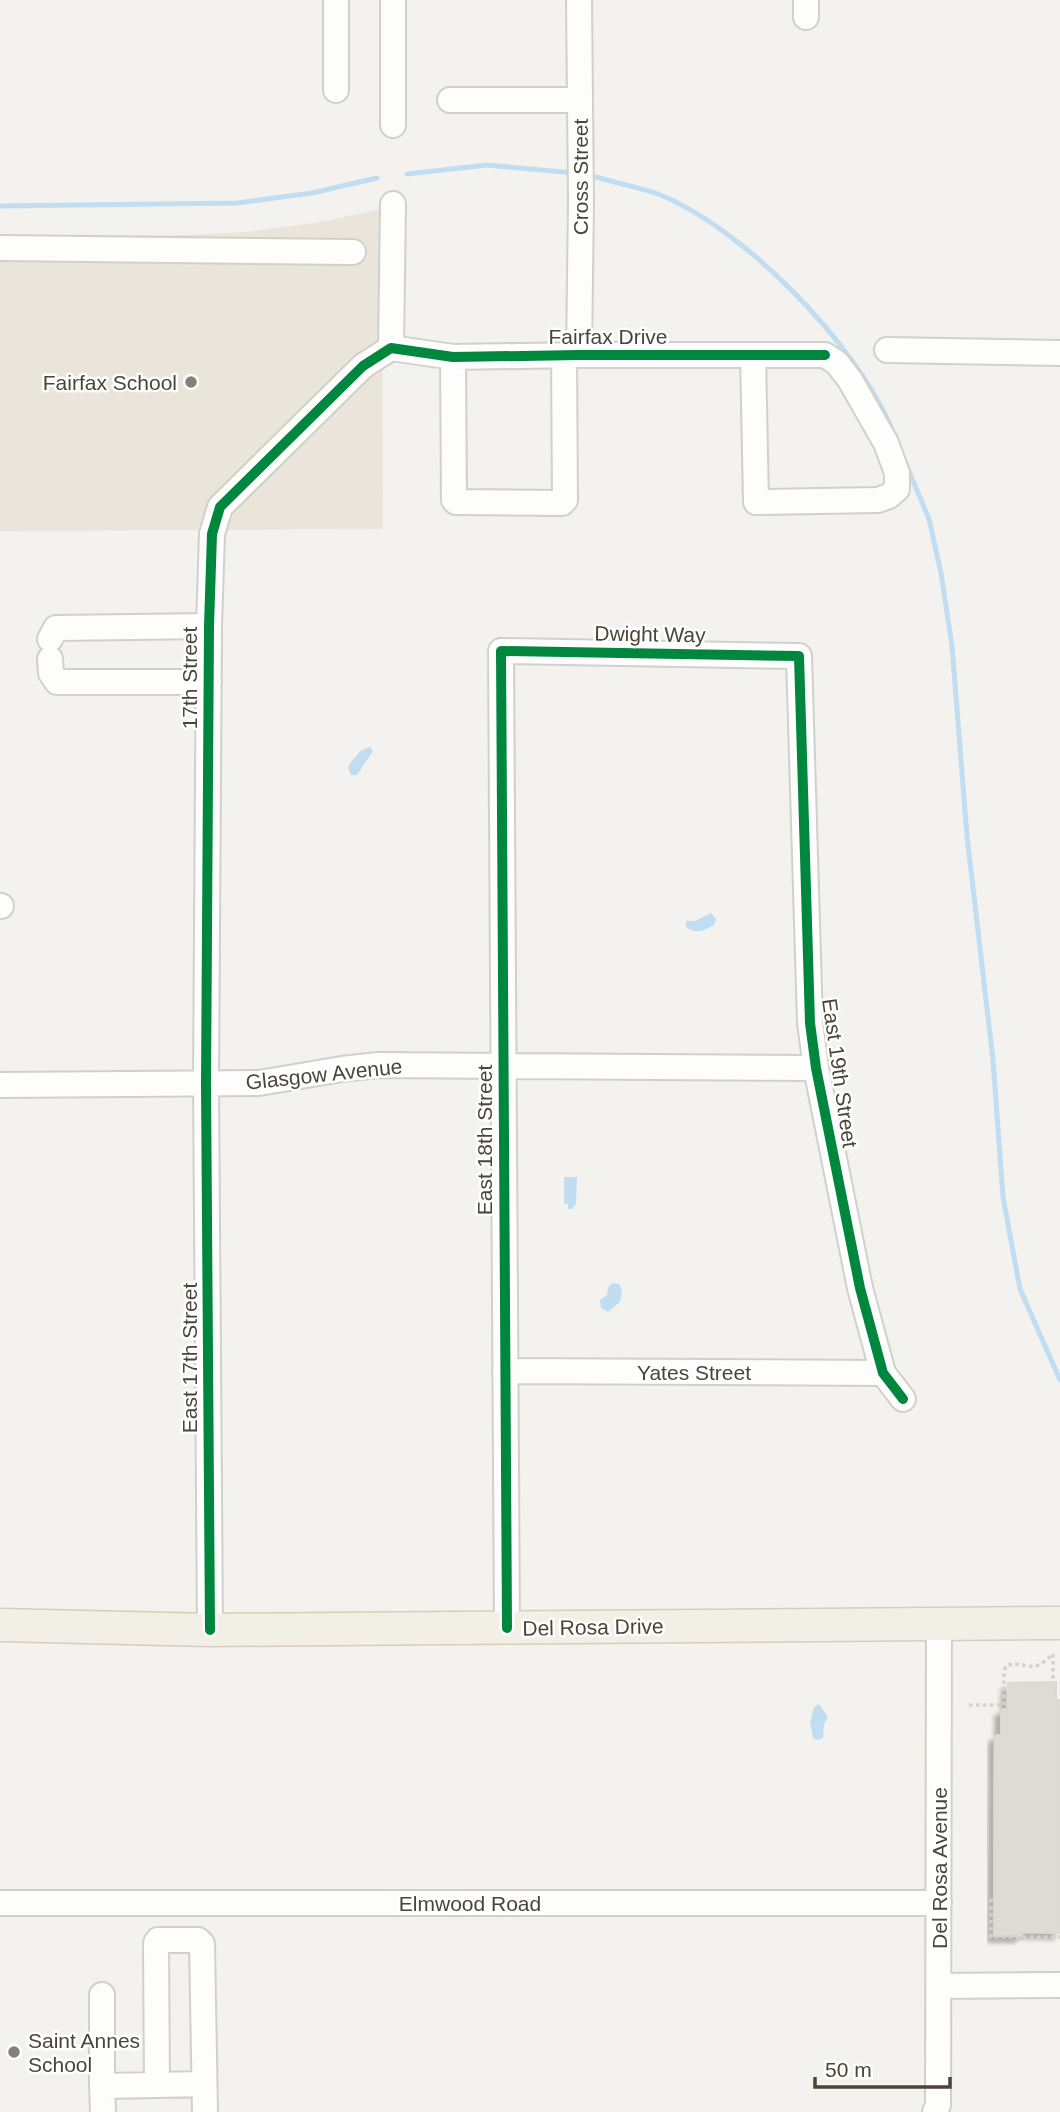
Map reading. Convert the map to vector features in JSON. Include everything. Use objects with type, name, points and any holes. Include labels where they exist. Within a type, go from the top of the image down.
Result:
[{"type":"main road","name":"Del Rosa Drive","points":[[0,1625],[210,1630],[939,1624],[1056,1634]]},
{"type":"street","points":[[336,0],[336,90]]},
{"type":"street","points":[[393,0],[393,125]]},
{"type":"street","name":"Cross Street","points":[[453,357],[454,500],[562,503],[565,500],[581,201],[579,0]]},
{"type":"street","points":[[450,100],[579,100]]},
{"type":"street","points":[[391,348],[393,204]]},
{"type":"street","points":[[0,248],[353,252]]},
{"type":"street","name":"Fairfax Drive","points":[[391,348],[453,357],[572,355],[753,355],[825,355],[837,363],[850,380],[886,443],[897,473],[897,489],[878,500],[756,502],[753,355]]},
{"type":"street","name":"17th Street","points":[[206,1084],[212,534],[220,507],[363,366],[391,348]]},
{"type":"street","points":[[887,350],[1060,353]]},
{"type":"street","points":[[209,626],[56,628],[50,649],[51,673],[57,682],[209,681]]},
{"type":"street","name":"Dwight Way","points":[[501,651],[799,656]]},
{"type":"street","name":"East 18th Street","points":[[501,651],[506,1628]]},
{"type":"street","name":"East 19th Street","points":[[799,656],[810,1023],[816,1068],[860,1288],[883,1373],[903,1399]]},
{"type":"street","name":"Glasgow Avenue","points":[[0,1085],[259,1083],[378,1065],[816,1068]]},
{"type":"street","name":"East 17th Street","points":[[206,1084],[210,1630]]},
{"type":"street","name":"Yates Street","points":[[505,1371],[883,1373]]},
{"type":"street","name":"Del Rosa Avenue","points":[[935,2112],[938,2105],[939,1986],[939,1624]]},
{"type":"street","name":"Elmwood Road","points":[[0,1903],[939,1903]]},
{"type":"street","points":[[157,2085],[156,1943],[158,1940],[198,1940],[202,1944],[205,2112]]},
{"type":"street","points":[[939,1986],[1060,1985]]},
{"type":"street","points":[[102,1995],[103,2112]]},
{"type":"street","points":[[102,2086],[204,2084]]},
{"type":"path","points":[[1053,1682],[1056,1634]]},
{"type":"path","points":[[969,1704],[1004,1705],[1004,1671],[1007,1665],[1041,1665],[1053,1654]]},
{"type":"path","points":[[991,1899],[991,1937],[1060,1937]]},
{"type":"shaded area","name":"Fairfax School","points":[[382,209],[383,529],[0,531],[0,236],[245,232],[320,222]]},
{"type":"water","points":[[370,747],[373,751],[357,775],[351,775],[348,768],[350,763],[360,751]]},
{"type":"water","points":[[711,913],[716,919],[714,925],[697,931],[686,927],[686,921],[695,921]]},
{"type":"water","points":[[564,1177],[577,1177],[576,1205],[573,1209],[568,1209],[568,1204],[564,1203]]},
{"type":"water","points":[[612,1283],[619,1284],[622,1290],[620,1302],[608,1312],[601,1308],[600,1300],[607,1295]]},
{"type":"water","points":[[819,1704],[828,1717],[824,1724],[823,1738],[817,1740],[813,1738],[810,1722],[814,1707]]},
{"type":"building","points":[[1056,1682],[1056,1700],[1060,1700],[1060,1933],[1021,1932],[1022,1936],[994,1936],[995,1736],[1001,1735],[1001,1710],[1007,1709],[1008,1683]]},
{"type":"waterway","points":[[407,174],[487,165],[574,173]]},
{"type":"waterway","points":[[596,177],[658,194],[691,210],[726,233],[760,261],[794,292],[825,326],[875,396],[892,429]]},
{"type":"waterway","points":[[0,206],[237,203],[312,193],[377,178]]},
{"type":"waterway","points":[[906,464],[929,519],[941,573],[952,646],[967,836],[993,1060],[1003,1197],[1020,1289],[1060,1380]]},
{"type":"cycle path","points":[[210,1630],[206,1084],[209,626],[212,534],[220,507],[363,366],[391,348],[453,357],[825,355]]},
{"type":"cycle path","points":[[507,1628],[501,651],[799,656],[810,1023],[816,1068],[860,1288],[883,1373],[903,1399]]},
{"type":"place","name":"Fairfax School","points":[[191,382]]},
{"type":"place","name":"Saint Annes School","points":[[14,2052]]}]
